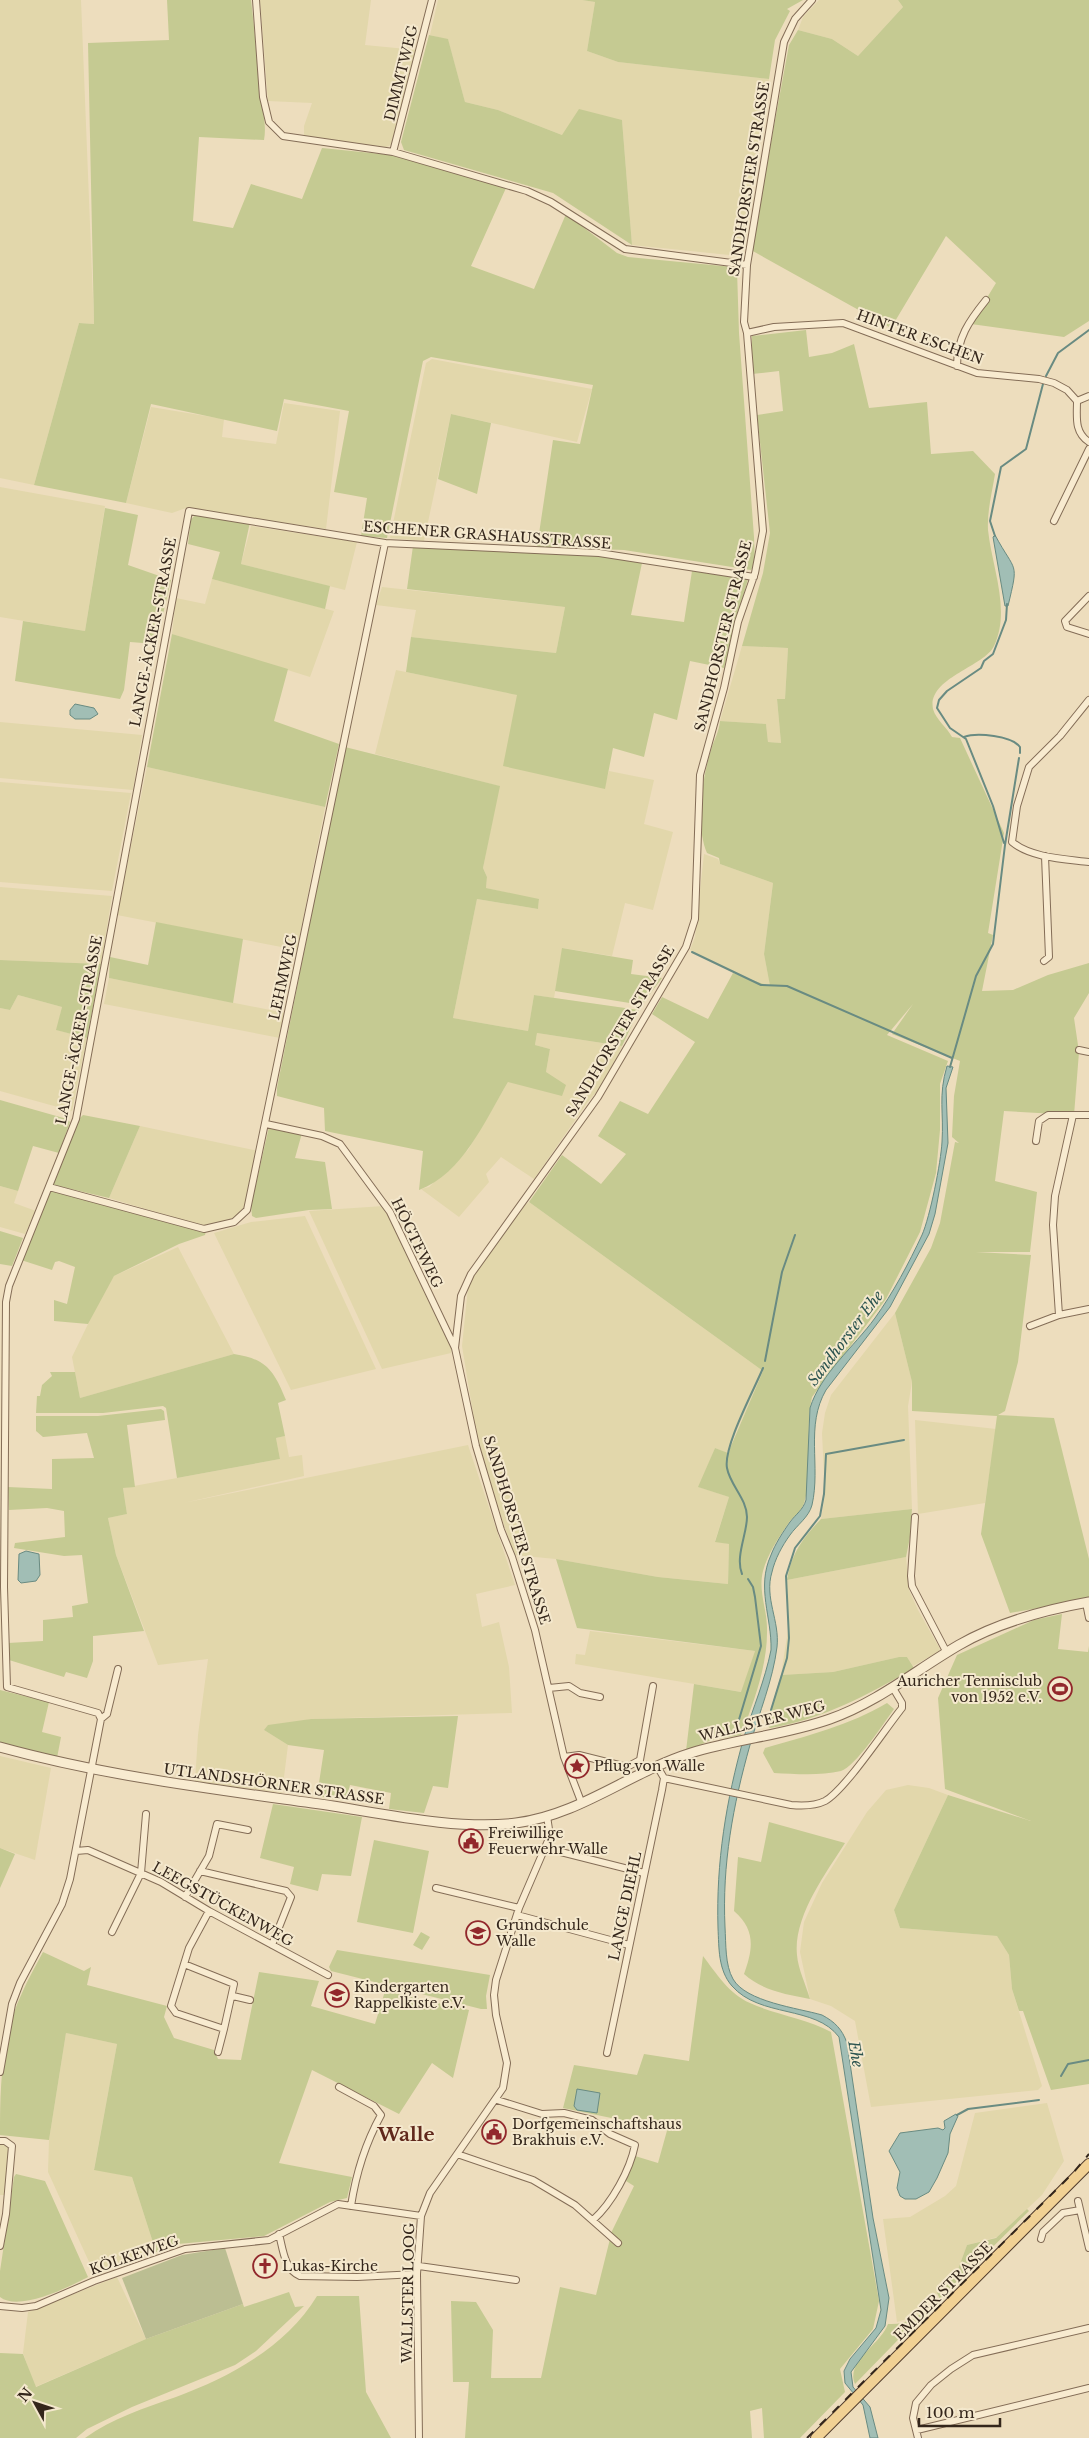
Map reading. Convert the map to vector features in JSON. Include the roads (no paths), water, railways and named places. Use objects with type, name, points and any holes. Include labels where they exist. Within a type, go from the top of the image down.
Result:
[{"type":"main road","name":"EMDER STRASSE","points":[[816,2438],[1089,2164]]},
{"type":"street","name":"DIMMTWEG","points":[[393,152],[432,0]]},
{"type":"street","name":"SANDHORSTER STRASSE","points":[[582,1804],[564,1758],[535,1630],[512,1557],[501,1530],[476,1446],[455,1348],[460,1296],[470,1274],[598,1097],[686,947],[695,919],[700,775],[724,688],[738,622],[754,577],[763,531],[747,333],[744,322],[747,265],[784,42],[794,18],[812,0]]},
{"type":"street","points":[[256,1],[263,98],[269,122],[275,131],[283,136],[300,140],[393,152],[527,191],[551,202],[625,249],[747,265]]},
{"type":"street","points":[[957,366],[958,347],[966,327],[986,300]]},
{"type":"street","name":"HINTER ESCHEN","points":[[747,333],[774,327],[843,323],[977,373],[1039,379],[1054,383],[1067,390],[1077,401]]},
{"type":"street","points":[[1089,396],[1077,401],[1078,431],[1089,442]]},
{"type":"street","points":[[1054,521],[1089,449]]},
{"type":"street","name":"ESCHENER GRASHAUSSTRASSE","points":[[189,511],[385,543],[599,553],[754,577]]},
{"type":"street","name":"LANGE-ÄCKER-STRASSE","points":[[102,1719],[98,1713],[7,1687],[4,1587],[3,1361],[9,1286],[71,1135],[78,1107],[189,511]]},
{"type":"street","name":"LEHMWEG","points":[[49,1187],[196,1227],[209,1228],[228,1224],[239,1219],[247,1210],[385,543]]},
{"type":"street","points":[[1086,595],[1080,605],[1065,621],[1067,628],[1089,634]]},
{"type":"street","points":[[1089,700],[1082,712],[1029,767],[1016,806],[1012,842],[1016,846],[1045,856],[1089,862]]},
{"type":"street","points":[[1044,961],[1049,957],[1045,856]]},
{"type":"street","points":[[1079,1050],[1089,1052]]},
{"type":"street","points":[[1036,1141],[1039,1121],[1048,1115],[1089,1115]]},
{"type":"street","points":[[1059,1316],[1053,1225],[1056,1196],[1073,1115]]},
{"type":"street","name":"HÖGTEWEG","points":[[266,1124],[322,1136],[340,1144],[390,1212],[397,1232],[455,1348]]},
{"type":"street","points":[[1030,1326],[1059,1316],[1089,1309]]},
{"type":"street","points":[[916,1517],[910,1576],[912,1586],[947,1653]]},
{"type":"street","points":[[1087,1602],[1089,1618]]},
{"type":"street","name":"WALLSTER WEG","points":[[547,1816],[582,1804],[657,1766],[690,1754],[830,1720],[854,1710],[893,1688],[971,1639],[1038,1612],[1087,1602]]},
{"type":"street","points":[[0,2072],[12,2004],[20,1983],[62,1904],[76,1851],[102,1719],[107,1714],[118,1670]]},
{"type":"street","points":[[549,1688],[569,1686],[580,1693],[600,1697]]},
{"type":"street","points":[[564,1758],[579,1755],[627,1767],[640,1760],[653,1686]]},
{"type":"street","points":[[657,1766],[664,1778],[801,1806],[818,1804],[833,1795],[902,1708],[902,1703],[893,1688]]},
{"type":"street","name":"UTLANDSHÖRNER STRASSE","points":[[0,1747],[91,1769],[195,1786],[459,1823],[501,1824],[547,1816]]},
{"type":"street","name":"LANGE DIEHL","points":[[607,2053],[664,1778]]},
{"type":"street","points":[[112,1932],[141,1873],[146,1814]]},
{"type":"street","name":"WALLSTER LOOG","points":[[419,2438],[417,2274],[421,2216],[430,2193],[497,2100],[503,2088],[507,2063],[496,2018],[494,1995],[496,1980],[518,1911],[550,1836],[547,1816]]},
{"type":"street","points":[[185,1897],[209,1856],[217,1824],[248,1830]]},
{"type":"street","points":[[545,1848],[644,1873]]},
{"type":"street","name":"LEEGSTÜCKENWEG","points":[[76,1851],[88,1850],[161,1882],[209,1912],[328,1974]]},
{"type":"street","points":[[200,1871],[290,1893],[291,1897],[272,1945]]},
{"type":"street","points":[[436,1888],[629,1945]]},
{"type":"street","points":[[209,1912],[189,1948],[172,2003],[174,2012],[224,2029]]},
{"type":"street","points":[[184,1964],[232,1983],[235,1986],[218,2052]]},
{"type":"street","points":[[233,1996],[250,2000]]},
{"type":"street","points":[[339,2087],[374,2106],[381,2115],[369,2138],[356,2175],[351,2206]]},
{"type":"street","points":[[497,2100],[542,2114],[564,2114],[592,2120],[610,2134],[635,2145],[621,2183],[606,2207],[593,2220]]},
{"type":"street","points":[[0,2141],[5,2141],[12,2146],[6,2214],[0,2246]]},
{"type":"street","points":[[457,2154],[533,2180],[575,2206],[618,2243]]},
{"type":"street","points":[[1078,2201],[1087,2231],[1089,2248]]},
{"type":"street","name":"KÖLKEWEG","points":[[0,2306],[22,2308],[36,2306],[94,2281],[185,2249],[268,2240],[338,2204],[421,2216]]},
{"type":"street","points":[[1041,2239],[1044,2232],[1063,2213],[1080,2210]]},
{"type":"street","points":[[280,2234],[286,2259],[292,2272],[300,2276],[357,2278],[417,2274]]},
{"type":"street","points":[[419,2266],[516,2280]]},
{"type":"street","points":[[918,2438],[913,2418],[916,2403],[932,2385],[951,2369],[973,2355],[1089,2328]]},
{"type":"street","points":[[917,2430],[1089,2388]]},
{"type":"water","points":[[995,535],[1014,568],[1014,581],[1008,606],[1005,606],[993,537]]},
{"type":"water","points":[[75,704],[94,708],[98,714],[90,719],[75,719],[70,715],[70,710]]},
{"type":"water","points":[[947,1066],[953,1067],[946,1088],[948,1143],[935,1214],[929,1234],[890,1307],[826,1390],[816,1418],[815,1476],[812,1505],[806,1517],[784,1544],[773,1567],[770,1591],[777,1647],[769,1684],[738,1790],[730,1835],[725,1881],[726,1954],[733,1979],[740,1987],[761,1999],[822,2015],[831,2020],[838,2026],[847,2043],[873,2218],[889,2298],[885,2326],[851,2372],[853,2387],[870,2407],[878,2438],[870,2438],[863,2405],[845,2383],[844,2371],[850,2359],[876,2328],[881,2310],[839,2037],[829,2027],[816,2020],[757,2003],[744,1996],[727,1980],[719,1951],[719,1879],[727,1808],[732,1785],[744,1737],[771,1650],[765,1591],[767,1567],[779,1538],[806,1500],[810,1408],[822,1383],[882,1308],[922,1235],[932,1203],[940,1162],[942,1096]]},
{"type":"water","points":[[26,1551],[39,1554],[40,1575],[36,1581],[21,1583],[18,1580],[19,1554]]},
{"type":"water","points":[[577,2089],[600,2093],[597,2113],[577,2110],[574,2106]]},
{"type":"water","points":[[956,2114],[958,2116],[950,2134],[948,2153],[929,2192],[916,2199],[905,2199],[900,2196],[897,2188],[900,2172],[889,2151],[900,2133],[938,2128],[943,2130],[945,2128],[944,2121]]},
{"type":"waterway","name":"Sandhorster Ehe","points":[[1046,376],[1058,353],[1089,330]]},
{"type":"waterway","name":"Sandhorster Ehe","points":[[995,536],[990,521],[1001,467],[1026,449],[1043,384]]},
{"type":"waterway","name":"Sandhorster Ehe","points":[[1004,843],[993,806],[966,739],[950,728],[937,708],[939,700],[947,691],[981,668],[984,661],[993,654],[1006,620],[1007,604]]},
{"type":"waterway","name":"Sandhorster Ehe","points":[[964,737],[977,735],[994,736],[1010,740],[1020,747],[1020,753]]},
{"type":"waterway","name":"Sandhorster Ehe","points":[[950,1067],[976,976],[993,944],[1005,845],[1019,758]]},
{"type":"waterway","points":[[692,952],[761,985],[787,986],[952,1058]]},
{"type":"waterway","points":[[765,1361],[782,1272],[795,1235]]},
{"type":"waterway","points":[[742,1574],[740,1560],[747,1517],[744,1504],[731,1480],[727,1468],[727,1459],[734,1433],[763,1368]]},
{"type":"waterway","points":[[771,1710],[787,1658],[789,1638],[786,1576],[795,1548],[820,1516],[824,1494],[826,1454],[904,1440]]},
{"type":"waterway","points":[[735,1733],[761,1646],[755,1597],[753,1587],[748,1579]]},
{"type":"waterway","points":[[1061,2076],[1068,2064],[1089,2060]]},
{"type":"waterway","points":[[957,2115],[968,2109],[1039,2100]]},
{"type":"railway","points":[[807,2438],[1073,2173],[1089,2154]]},
{"type":"place","name":"Auricher Tennisclub von 1952 e.V.","points":[[1060,1689]]},
{"type":"place","name":"Pflug von Walle","points":[[577,1766]]},
{"type":"place","name":"Freiwillige Feuerwehr Walle","points":[[471,1841]]},
{"type":"place","name":"Grundschule Walle","points":[[478,1933]]},
{"type":"place","name":"Kindergarten Rappelkiste e.V.","points":[[337,1995]]},
{"type":"place","name":"Dorfgemeinschaftshaus Brakhuis e.V.","points":[[494,2132]]},
{"type":"place","name":"Lukas-Kirche","points":[[265,2266]]},
{"type":"district","name":"Walle","points":[[406,2134]]},
{"type":"water label","name":"Ehe","points":[[856,2054]]}]
